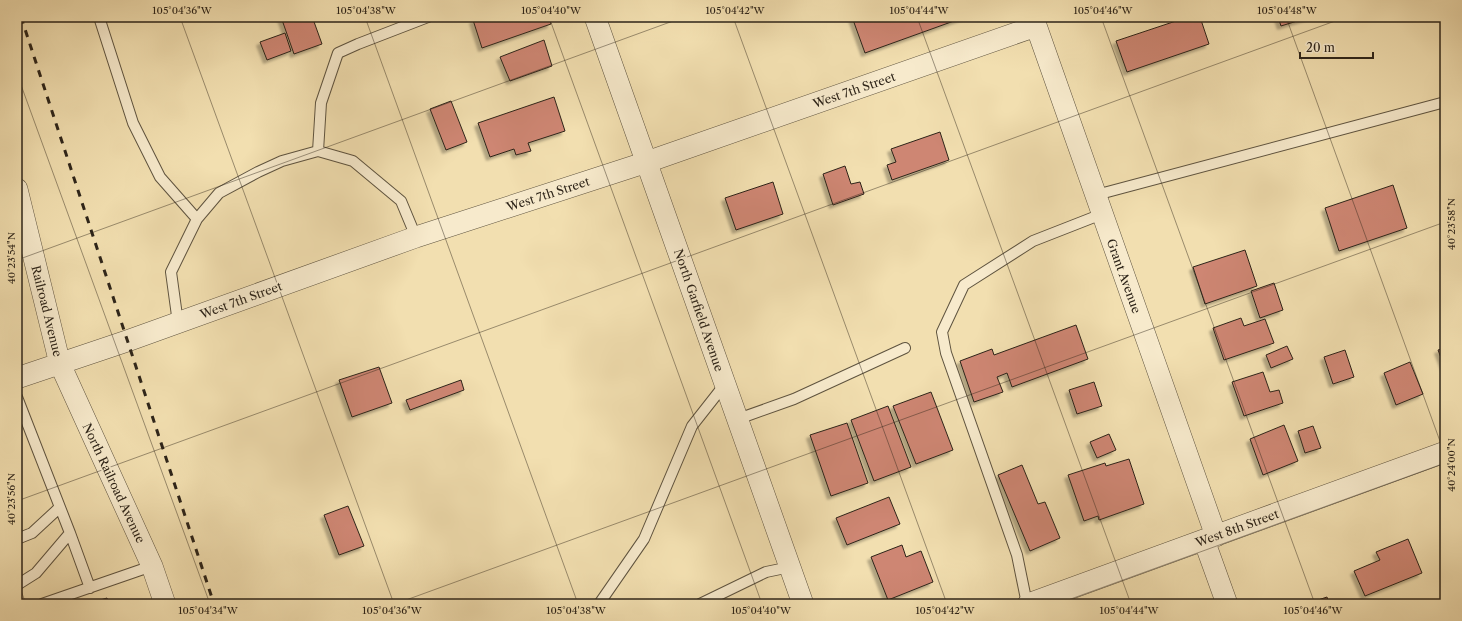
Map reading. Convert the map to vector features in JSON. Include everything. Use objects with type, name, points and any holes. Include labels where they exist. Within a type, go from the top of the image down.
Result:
[{"type":"street","name":"North Garfield Avenue","points":[[595,17],[803,604]]},
{"type":"street","name":"West 7th Street","points":[[18,381],[60,364],[416,237],[647,162],[1034,22]]},
{"type":"street","name":"Grant Avenue","points":[[1034,22],[1099,205],[1210,538],[1227,604]]},
{"type":"street","name":"Railroad Avenue","points":[[17,189],[60,364]]},
{"type":"street","name":"North Railroad Avenue","points":[[60,364],[152,566],[165,604]]},
{"type":"street","name":"West 8th Street","points":[[1028,604],[1445,452]]},
{"type":"lane","points":[[99,17],[134,123],[160,177],[197,219]]},
{"type":"lane","points":[[318,151],[321,103],[338,53],[428,17]]},
{"type":"lane","points":[[1028,604],[1017,555],[946,353],[942,332],[964,285],[1033,241],[1099,205],[1445,102]]},
{"type":"lane","points":[[178,323],[171,272],[197,219],[219,193],[282,161],[318,151],[353,161],[401,200],[416,237]]},
{"type":"lane","points":[[738,419],[794,399],[905,348]]},
{"type":"lane","points":[[18,381],[59,508],[70,533],[90,588]]},
{"type":"lane","points":[[599,604],[644,539],[692,426],[725,384]]},
{"type":"lane","points":[[17,539],[36,530],[59,508]]},
{"type":"lane","points":[[17,585],[36,573],[70,533]]},
{"type":"lane","points":[[42,604],[152,566]]},
{"type":"lane","points":[[700,604],[766,572],[790,567]]},
{"type":"building","points":[[281,17],[317,17],[313,19],[322,44],[294,54]]},
{"type":"building","points":[[481,17],[549,17],[551,24],[482,48],[473,20]]},
{"type":"building","points":[[852,17],[965,17],[865,53]]},
{"type":"building","points":[[1188,17],[1200,17],[1209,44],[1127,72],[1116,41]]},
{"type":"building","points":[[1278,17],[1310,17],[1281,26]]},
{"type":"building","points":[[285,33],[291,51],[267,60],[260,42]]},
{"type":"building","points":[[544,40],[552,66],[510,81],[500,57]]},
{"type":"building","points":[[554,97],[565,131],[528,143],[531,151],[516,155],[514,149],[490,157],[478,123]]},
{"type":"building","points":[[451,101],[467,142],[446,150],[430,109]]},
{"type":"building","points":[[940,132],[949,160],[892,180],[887,165],[896,162],[891,149]]},
{"type":"building","points":[[845,166],[851,184],[860,182],[864,194],[833,205],[823,174]]},
{"type":"building","points":[[773,182],[783,214],[736,230],[725,198]]},
{"type":"building","points":[[1393,185],[1407,228],[1339,251],[1325,208]]},
{"type":"building","points":[[1245,250],[1257,286],[1205,304],[1193,267]]},
{"type":"building","points":[[1274,283],[1283,310],[1260,318],[1251,291]]},
{"type":"building","points":[[1241,318],[1244,326],[1265,319],[1274,343],[1224,360],[1213,328]]},
{"type":"building","points":[[1076,325],[1088,359],[1012,387],[1007,373],[997,377],[1003,392],[974,402],[960,361],[992,349],[994,355]]},
{"type":"building","points":[[1287,346],[1293,359],[1271,368],[1266,355]]},
{"type":"building","points":[[1445,348],[1445,368],[1438,350]]},
{"type":"building","points":[[1345,350],[1354,377],[1333,384],[1324,357]]},
{"type":"building","points":[[1410,362],[1423,394],[1396,405],[1384,373]]},
{"type":"building","points":[[379,367],[392,403],[352,417],[339,380]]},
{"type":"building","points":[[1263,372],[1270,392],[1279,390],[1283,403],[1244,416],[1232,382]]},
{"type":"building","points":[[461,380],[464,390],[410,410],[406,400]]},
{"type":"building","points":[[1094,382],[1102,406],[1077,414],[1069,390]]},
{"type":"building","points":[[931,392],[953,450],[916,464],[893,406]]},
{"type":"building","points":[[888,406],[911,467],[874,481],[851,420]]},
{"type":"building","points":[[847,423],[868,483],[831,496],[810,435]]},
{"type":"building","points":[[1284,425],[1298,461],[1263,475],[1250,439]]},
{"type":"building","points":[[1313,426],[1321,448],[1305,453],[1298,431]]},
{"type":"building","points":[[1109,434],[1116,450],[1097,458],[1090,442]]},
{"type":"building","points":[[1129,459],[1144,504],[1099,520],[1098,516],[1084,521],[1068,475],[1105,463],[1106,466]]},
{"type":"building","points":[[1022,465],[1038,504],[1045,502],[1060,538],[1030,551],[998,475]]},
{"type":"building","points":[[889,497],[900,524],[847,545],[836,518]]},
{"type":"building","points":[[348,506],[364,546],[339,555],[324,515]]},
{"type":"building","points":[[1408,539],[1422,573],[1365,596],[1354,571],[1380,560],[1376,552]]},
{"type":"building","points":[[902,545],[906,557],[921,551],[933,582],[888,600],[871,557]]},
{"type":"building","points":[[1327,597],[1329,604],[1306,604]]},
{"type":"building","points":[[107,598],[109,604],[87,604]]},
{"type":"railway","points":[[21,17],[214,604]]}]
